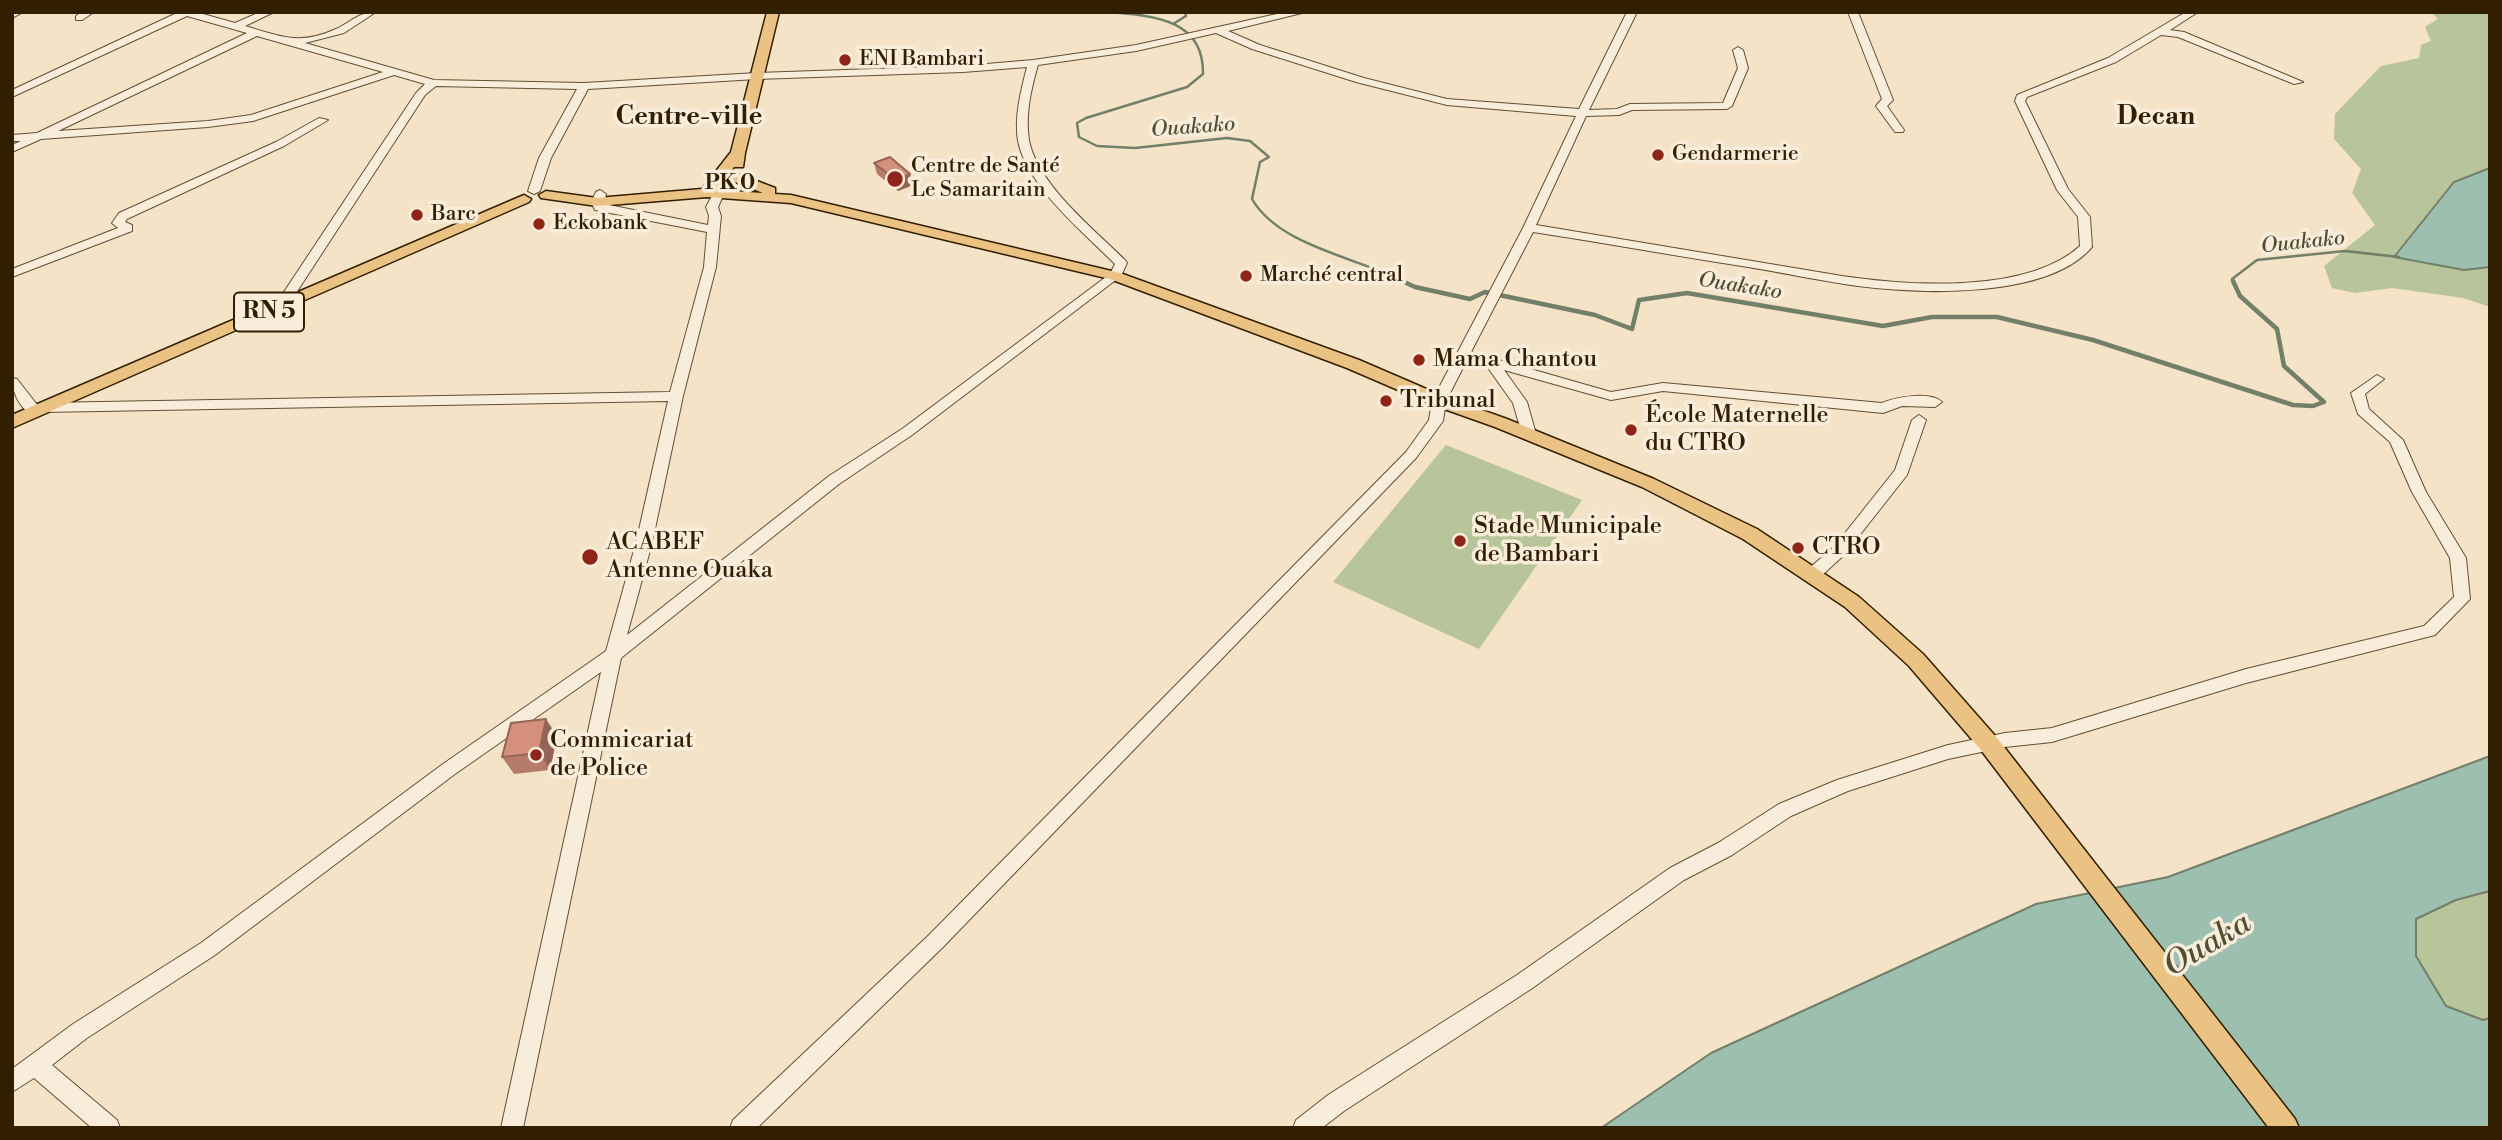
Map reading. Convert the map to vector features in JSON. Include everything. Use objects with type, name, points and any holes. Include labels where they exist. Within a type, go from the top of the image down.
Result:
[{"type":"main road","points":[[720,191],[738,153],[773,12]]},
{"type":"main road","points":[[720,191],[743,190],[738,153]]},
{"type":"main road","points":[[740,179],[791,199]]},
{"type":"main road","points":[[720,191],[740,179]]},
{"type":"main road","points":[[720,191],[791,199],[1115,276],[1353,364],[1439,401],[1529,434],[1648,483],[1750,534],[1813,574],[1852,603],[1916,660],[1989,744],[2286,1128]]},
{"type":"main road","name":"RN 5","points":[[12,422],[535,195],[598,198],[720,191]]},
{"type":"street","points":[[12,15],[18,12]]},
{"type":"street","points":[[79,18],[89,12]]},
{"type":"street","points":[[12,94],[185,12],[203,14],[433,83],[584,86],[757,76],[963,69],[1033,63],[1123,50],[1301,12]]},
{"type":"street","points":[[237,26],[269,12]]},
{"type":"street","points":[[296,43],[313,36],[321,38],[337,32],[371,12]]},
{"type":"street","points":[[741,1128],[936,941],[1387,481],[1436,421],[1439,401],[1529,228],[1544,191],[1632,12]]},
{"type":"street","points":[[1853,12],[1888,100],[1881,106],[1899,130]]},
{"type":"street","points":[[1529,228],[1830,279],[1888,285],[2028,279],[2074,261],[2086,247],[2084,217],[2063,190],[2026,115],[2022,95],[2112,60],[2193,12]]},
{"type":"street","points":[[1217,30],[1256,47],[1411,95],[1447,102],[1583,113],[1619,112],[1630,107],[1727,106],[1743,68],[1738,50]]},
{"type":"street","points":[[12,149],[258,32]]},
{"type":"street","points":[[2160,32],[2180,34],[2298,82]]},
{"type":"street","points":[[12,1082],[34,1064],[208,949],[449,769],[613,654],[834,480],[907,432],[1115,276],[1121,263],[1035,171],[1024,144],[1023,98],[1033,63]]},
{"type":"street","points":[[12,138],[208,124],[253,118],[394,72]]},
{"type":"street","points":[[280,307],[421,93],[433,83]]},
{"type":"street","points":[[535,195],[545,158],[584,86]]},
{"type":"street","points":[[12,273],[128,229],[118,223],[123,216],[280,144],[323,121]]},
{"type":"street","points":[[512,1128],[613,654],[644,543],[676,396],[710,267],[720,191]]},
{"type":"street","points":[[598,198],[599,207],[631,215],[714,223]]},
{"type":"street","points":[[1463,354],[1611,396],[1663,387],[1882,408],[1900,401],[1935,402]]},
{"type":"street","points":[[1490,361],[1520,402],[1529,434]]},
{"type":"street","points":[[1304,1128],[1336,1103],[1524,982],[1677,874],[1726,849],[1785,810],[1875,774],[1948,752],[2005,740],[2052,736],[2246,676],[2429,631],[2443,620],[2462,598],[2458,558],[2419,492],[2396,440],[2363,411],[2358,393],[2377,379]]},
{"type":"street","points":[[12,382],[40,410],[676,396]]},
{"type":"street","points":[[1813,574],[1839,551],[1902,471],[1919,420]]},
{"type":"street","points":[[34,1064],[109,1128]]},
{"type":"shaded area","points":[[2431,12],[2490,12],[2490,168],[2454,182],[2394,257],[2464,270],[2490,267],[2490,307],[2463,298],[2392,288],[2355,293],[2332,288],[2324,266],[2375,225],[2352,193],[2361,169],[2334,139],[2335,114],[2381,66],[2419,58],[2421,45],[2431,41],[2425,27],[2438,19]]},
{"type":"shaded area","name":"Stade Municipale de Bambari","points":[[1446,445],[1582,500],[1479,649],[1333,582]]},
{"type":"shaded area","points":[[2490,891],[2490,1018],[2483,1020],[2446,1007],[2416,956],[2416,919],[2456,900]]},
{"type":"water","points":[[2490,168],[2490,267],[2464,270],[2394,257],[2454,182]]},
{"type":"water","name":"Ouaka","points":[[2490,756],[2490,891],[2456,900],[2416,919],[2416,956],[2446,1006],[2483,1020],[2490,1018],[2490,1128],[1601,1128],[1711,1053],[2036,904],[2168,877]]},
{"type":"building","points":[[890,157],[910,174],[896,180],[874,163]]},
{"type":"building","points":[[546,719],[539,753],[502,757],[511,723]]},
{"type":"waterway","name":"Ouakako","points":[[1109,12],[1174,24]]},
{"type":"waterway","points":[[1174,24],[1186,16],[1185,12]]},
{"type":"waterway","name":"Ouakako","points":[[1174,24],[1195,41],[1201,55],[1203,74],[1187,87],[1086,118],[1077,123],[1079,137],[1097,146],[1135,148],[1227,138],[1250,141],[1269,157],[1260,162],[1252,199],[1264,215],[1300,240],[1406,282]]},
{"type":"waterway","name":"Ouakako","points":[[2234,282],[2232,279],[2257,260],[2345,251],[2399,257]]},
{"type":"waterway","name":"Ouakako","points":[[1402,281],[1415,287],[1470,299],[1485,292],[1595,315],[1632,329],[1639,300],[1687,293],[1883,326],[1932,317],[1997,317],[2093,340],[2293,405],[2313,406],[2324,402],[2284,366],[2277,329],[2240,296],[2233,281]]},
{"type":"place","name":"ENI Bambari","points":[[845,60]]},
{"type":"place","name":"Gendarmerie","points":[[1658,155]]},
{"type":"place","name":"Centre de Santé Le Samaritain","points":[[895,179]]},
{"type":"place","name":"Barc","points":[[417,215]]},
{"type":"place","name":"Eckobank","points":[[539,224]]},
{"type":"place","name":"Marché central","points":[[1246,276]]},
{"type":"place","name":"Mama Chantou","points":[[1419,360]]},
{"type":"place","name":"Tribunal","points":[[1386,401]]},
{"type":"place","name":"École Maternelle du CTRO","points":[[1631,430]]},
{"type":"place","name":"Stade Municipale de Bambari","points":[[1460,541]]},
{"type":"place","name":"CTRO","points":[[1798,548]]},
{"type":"place","name":"ACABEF Antenne Ouaka","points":[[590,557]]},
{"type":"place","name":"Commicariat de Police","points":[[536,755]]},
{"type":"district","name":"Centre-ville","points":[[689,118]]},
{"type":"district","name":"Decan","points":[[2156,118]]},
{"type":"district","name":"PK 0","points":[[730,184]]}]
